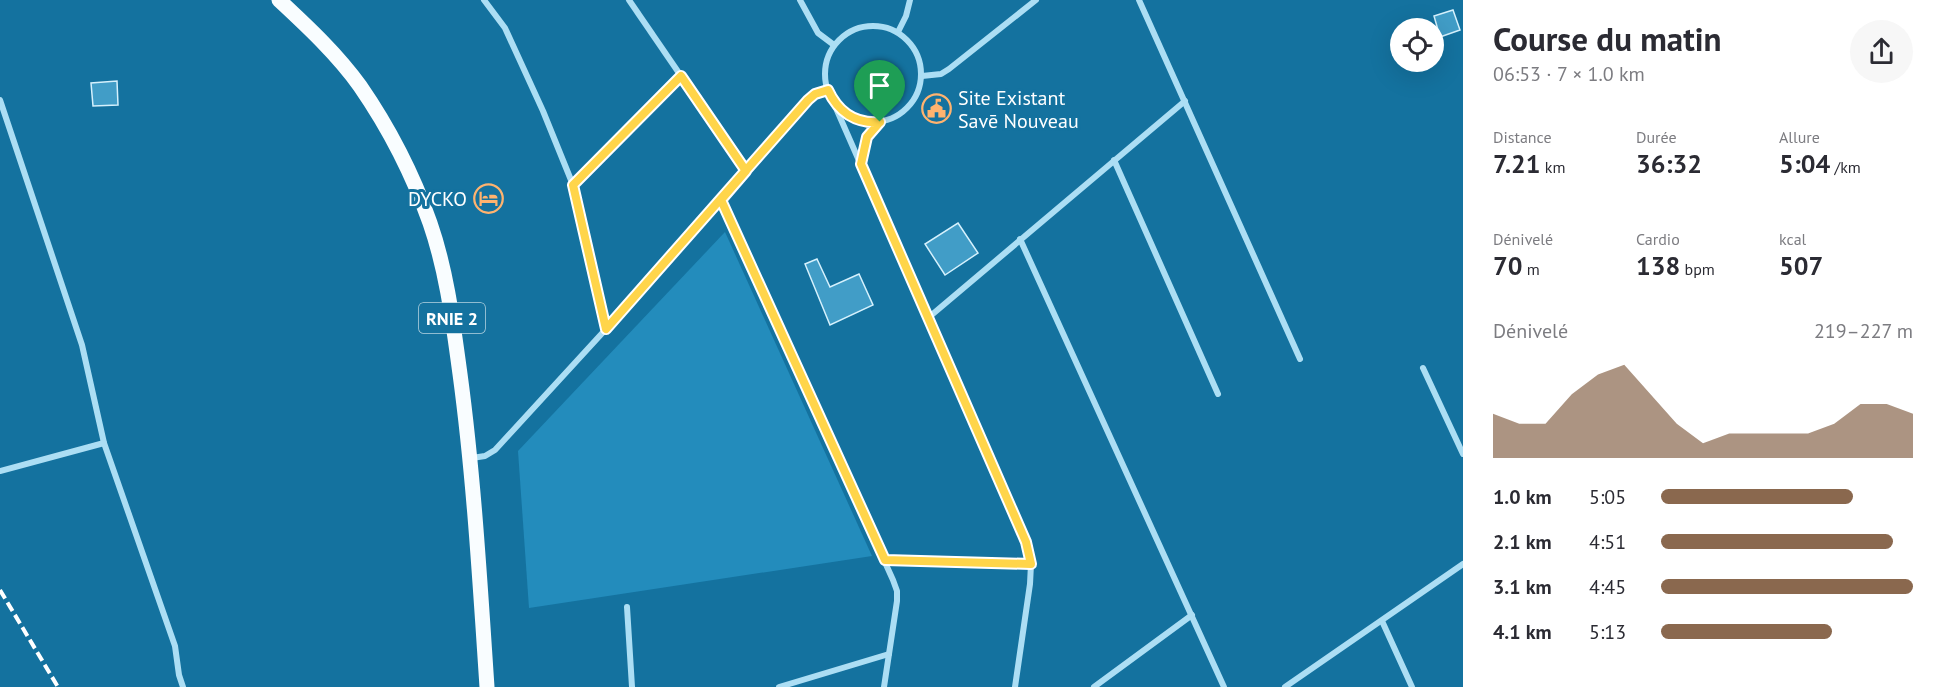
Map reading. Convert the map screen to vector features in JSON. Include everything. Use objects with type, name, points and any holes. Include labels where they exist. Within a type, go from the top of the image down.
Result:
[{"type":"main road","name":"RNIE 2","points":[[279,0],[332,52],[359,85],[392,138],[422,201],[440,257],[455,332],[471,458],[487,687]]},
{"type":"street","points":[[484,0],[505,28],[547,119],[573,185],[606,329]]},
{"type":"street","points":[[629,0],[746,171]]},
{"type":"street","points":[[800,0],[818,33],[834,45]]},
{"type":"street","points":[[898,32],[906,16],[910,0]]},
{"type":"street","points":[[922,76],[941,74],[949,69],[1036,0]]},
{"type":"street","points":[[1139,0],[1300,358]]},
{"type":"street","points":[[832,99],[837,107],[852,118],[861,121],[880,122],[898,116],[912,103],[920,86],[922,76],[919,57],[915,49],[898,32],[885,26],[866,26],[848,32],[834,45],[829,53],[825,72],[828,90],[1026,542],[1031,564],[1030,584],[1015,687]]},
{"type":"street","points":[[573,185],[681,76]]},
{"type":"street","points":[[471,458],[485,456],[495,450],[606,329],[808,100],[815,94],[828,90]]},
{"type":"street","points":[[0,100],[82,345],[104,443],[175,646],[183,687]]},
{"type":"street","points":[[928,318],[1185,101]]},
{"type":"street","points":[[861,164],[867,137],[880,122]]},
{"type":"street","points":[[1114,160],[1218,394]]},
{"type":"street","points":[[721,200],[897,591],[884,687]]},
{"type":"street","points":[[1020,239],[1224,687]]},
{"type":"street","points":[[1423,368],[1463,454]]},
{"type":"street","points":[[0,471],[104,443]]},
{"type":"street","points":[[885,560],[1031,564]]},
{"type":"street","points":[[1285,687],[1463,564]]},
{"type":"street","points":[[627,607],[632,687]]},
{"type":"street","points":[[1094,687],[1192,615]]},
{"type":"street","points":[[1382,621],[1412,687]]},
{"type":"street","points":[[779,687],[889,654]]},
{"type":"shaded area","points":[[725,232],[872,556],[529,608],[518,451]]},
{"type":"building","points":[[1453,10],[1460,30],[1444,36],[1444,18],[1435,18],[1434,16]]},
{"type":"building","points":[[117,81],[118,105],[93,106],[91,83]]},
{"type":"building","points":[[958,223],[978,253],[945,275],[925,244]]},
{"type":"building","points":[[817,259],[830,287],[859,274],[873,305],[830,325],[805,264]]},
{"type":"railway","points":[[0,590],[58,687]]},
{"type":"place","name":"Site Existant Savē Nouveau","points":[[937,109]]},
{"type":"place","name":"DYCKO","points":[[488,199]]},
{"type":"route","points":[[880,122],[867,137],[861,164],[1026,542],[1031,564],[885,560],[721,200],[746,171],[681,76],[573,185],[606,329],[721,200],[808,100],[815,94],[828,90],[837,107],[852,118],[871,123],[880,122]]}]
